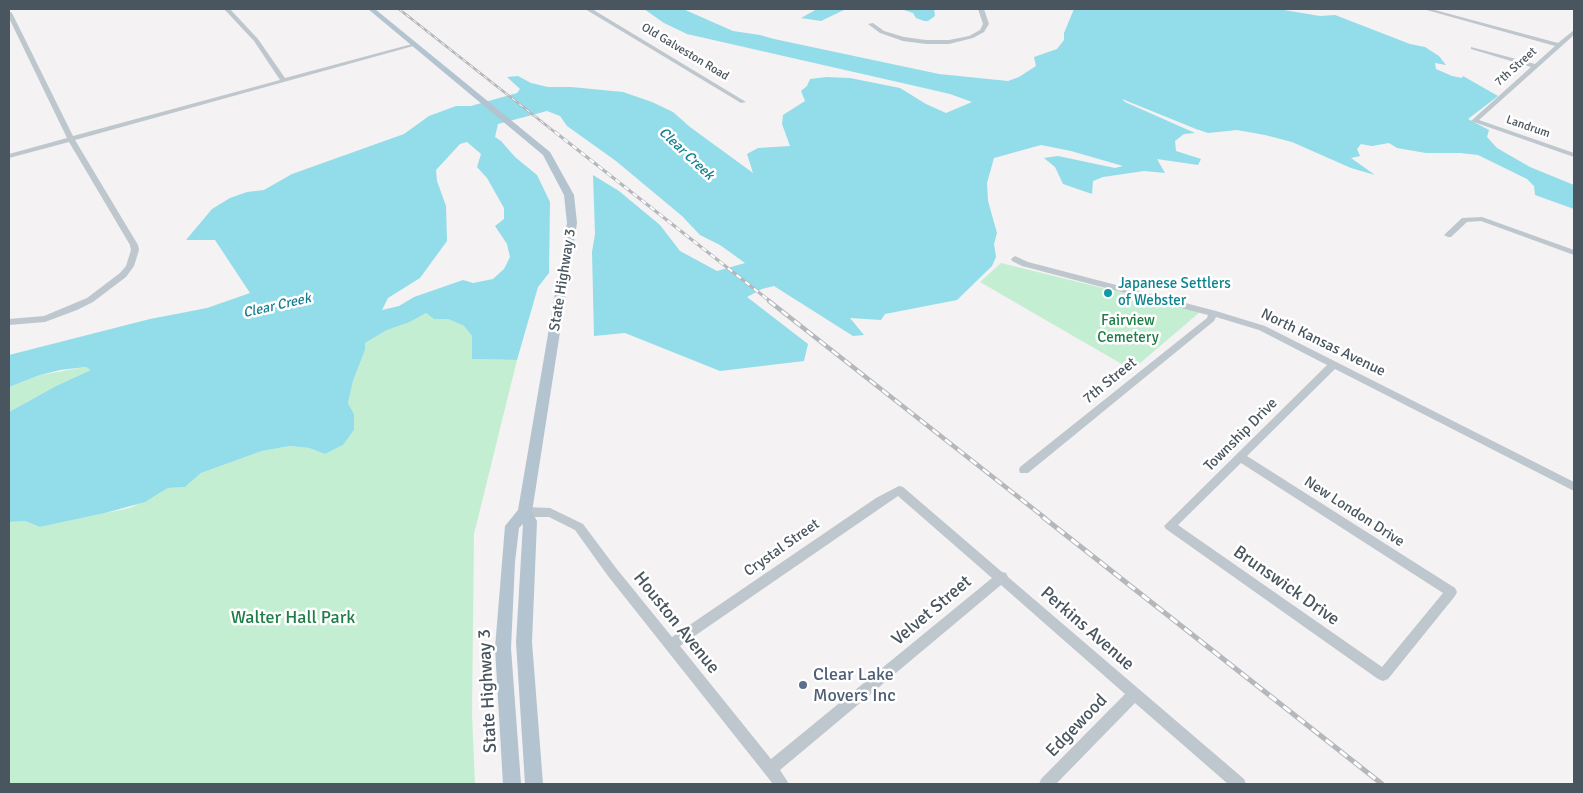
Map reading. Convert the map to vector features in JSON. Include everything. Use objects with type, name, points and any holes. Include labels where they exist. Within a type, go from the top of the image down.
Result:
[{"type":"main road","points":[[372,9],[414,45]]},
{"type":"main road","name":"State Highway 3","points":[[414,45],[547,154],[569,195],[572,223],[536,448],[525,512],[512,526],[508,562],[503,648],[512,784]]},
{"type":"main road","name":"State Highway 3","points":[[525,512],[530,521],[524,642],[534,784]]},
{"type":"street","points":[[9,322],[45,318],[82,304],[115,283],[130,266],[134,245],[71,139],[9,12],[16,9]]},
{"type":"street","points":[[227,9],[256,40],[283,80]]},
{"type":"street","name":"Old Galveston Road","points":[[588,9],[742,102]]},
{"type":"street","points":[[871,24],[882,32],[903,39],[926,42],[950,42],[971,37],[982,31],[986,24],[981,9]]},
{"type":"street","points":[[1426,9],[1559,45]]},
{"type":"street","name":"7th Street","points":[[1474,121],[1574,32]]},
{"type":"street","points":[[9,156],[414,45]]},
{"type":"street","points":[[1473,48],[1536,66]]},
{"type":"street","name":"Landrum","points":[[1474,121],[1574,155]]},
{"type":"street","points":[[1448,235],[1466,220],[1482,219],[1574,254]]},
{"type":"street","name":"North Kansas Avenue","points":[[1014,259],[1025,264],[1213,313],[1262,328],[1574,487]]},
{"type":"street","name":"7th Street","points":[[1024,470],[1204,324],[1211,318],[1213,313]]},
{"type":"street","name":"Township Drive","points":[[1170,526],[1334,364]]},
{"type":"street","name":"New London Drive","points":[[1240,457],[1451,592],[1383,675]]},
{"type":"street","name":"Crystal Street","points":[[671,645],[880,501],[899,490],[912,500]]},
{"type":"street","name":"Perkins Avenue","points":[[912,500],[1238,784]]},
{"type":"street","name":"Houston Avenue","points":[[525,512],[550,513],[579,527],[612,572],[782,784]]},
{"type":"street","name":"Brunswick Drive","points":[[1170,526],[1383,675]]},
{"type":"street","name":"Velvet Street","points":[[770,769],[1002,577]]},
{"type":"street","name":"Edgewood","points":[[1046,784],[1135,694]]},
{"type":"green space","name":"Fairview Cemetery","points":[[1001,263],[1200,312],[1132,370],[980,282]]},
{"type":"green space","name":"Walter Hall Park","points":[[426,313],[434,319],[448,319],[464,326],[472,336],[473,359],[517,360],[474,534],[472,714],[475,784],[9,784],[9,522],[25,521],[40,527],[130,508],[168,488],[185,487],[201,473],[262,451],[290,446],[309,448],[325,454],[343,445],[354,430],[354,414],[348,403],[353,381],[365,350],[365,343],[387,330],[410,322]]},
{"type":"green space","points":[[86,367],[92,370],[56,386],[9,412],[9,387],[40,375]]},
{"type":"water","name":"Clear Creek","points":[[644,9],[683,9],[733,31],[760,35],[939,74],[1008,81],[1019,77],[1036,66],[1034,57],[1057,49],[1064,40],[1064,33],[1074,9],[1278,9],[1320,16],[1335,15],[1410,44],[1425,47],[1439,56],[1446,65],[1435,63],[1436,69],[1452,76],[1462,78],[1463,76],[1498,96],[1468,119],[1489,130],[1487,137],[1497,148],[1530,167],[1574,185],[1574,209],[1535,195],[1534,186],[1527,179],[1478,155],[1426,153],[1397,148],[1389,143],[1372,146],[1361,144],[1357,149],[1360,156],[1351,158],[1375,175],[1351,168],[1292,142],[1265,135],[1237,130],[1208,133],[1122,99],[1195,133],[1184,134],[1175,141],[1176,151],[1201,159],[1198,165],[1157,159],[1165,173],[1144,171],[1103,177],[1093,181],[1092,194],[1063,184],[1055,167],[1044,158],[1058,156],[1115,168],[1123,166],[1071,151],[1041,145],[994,158],[987,183],[988,201],[997,233],[994,244],[996,257],[992,266],[957,300],[885,314],[881,320],[850,318],[864,335],[853,336],[774,286],[762,289],[747,297],[808,344],[804,361],[720,371],[625,333],[594,336],[592,252],[595,234],[593,175],[619,191],[660,225],[680,251],[717,271],[745,263],[720,245],[700,235],[682,216],[616,161],[567,126],[560,116],[547,111],[498,124],[495,137],[537,175],[550,202],[549,273],[538,287],[517,360],[472,359],[472,336],[464,326],[448,319],[434,319],[426,313],[410,322],[387,330],[365,343],[365,350],[353,381],[348,403],[354,414],[354,430],[343,445],[325,454],[309,448],[290,446],[262,451],[201,473],[185,487],[168,488],[145,502],[105,513],[40,527],[25,521],[9,522],[9,412],[56,386],[91,370],[86,367],[60,370],[40,375],[9,387],[9,355],[150,319],[207,308],[250,293],[215,240],[186,240],[212,209],[230,198],[247,192],[264,190],[292,174],[404,134],[429,116],[456,106],[471,106],[517,93],[520,89],[507,77],[518,76],[531,83],[548,87],[571,87],[623,92],[652,102],[673,112],[690,127],[753,173],[747,154],[758,148],[790,146],[782,124],[783,115],[805,101],[801,91],[807,86],[810,79],[826,77],[850,78],[900,88],[926,104],[946,113],[972,102],[950,94],[687,34],[664,23]],"holes":[[[467,142],[481,154],[477,167],[487,178],[504,208],[504,219],[495,226],[507,244],[510,257],[504,269],[493,279],[473,283],[463,280],[414,297],[399,306],[382,310],[388,298],[420,278],[447,241],[446,206],[437,181],[436,170],[460,144]]]},
{"type":"water","points":[[817,9],[846,9],[821,21],[801,18]]},
{"type":"water","points":[[901,9],[934,9],[935,16],[928,21],[924,21],[916,18],[913,13]]},
{"type":"railway","points":[[399,9],[556,133]]},
{"type":"railway","points":[[555,132],[771,302]]},
{"type":"railway","points":[[769,301],[1045,518]]},
{"type":"railway","points":[[1043,517],[1382,784]]},
{"type":"place","name":"Japanese Settlers of Webster","points":[[1108,293]]},
{"type":"place","name":"Clear Lake Movers Inc","points":[[803,685]]}]
